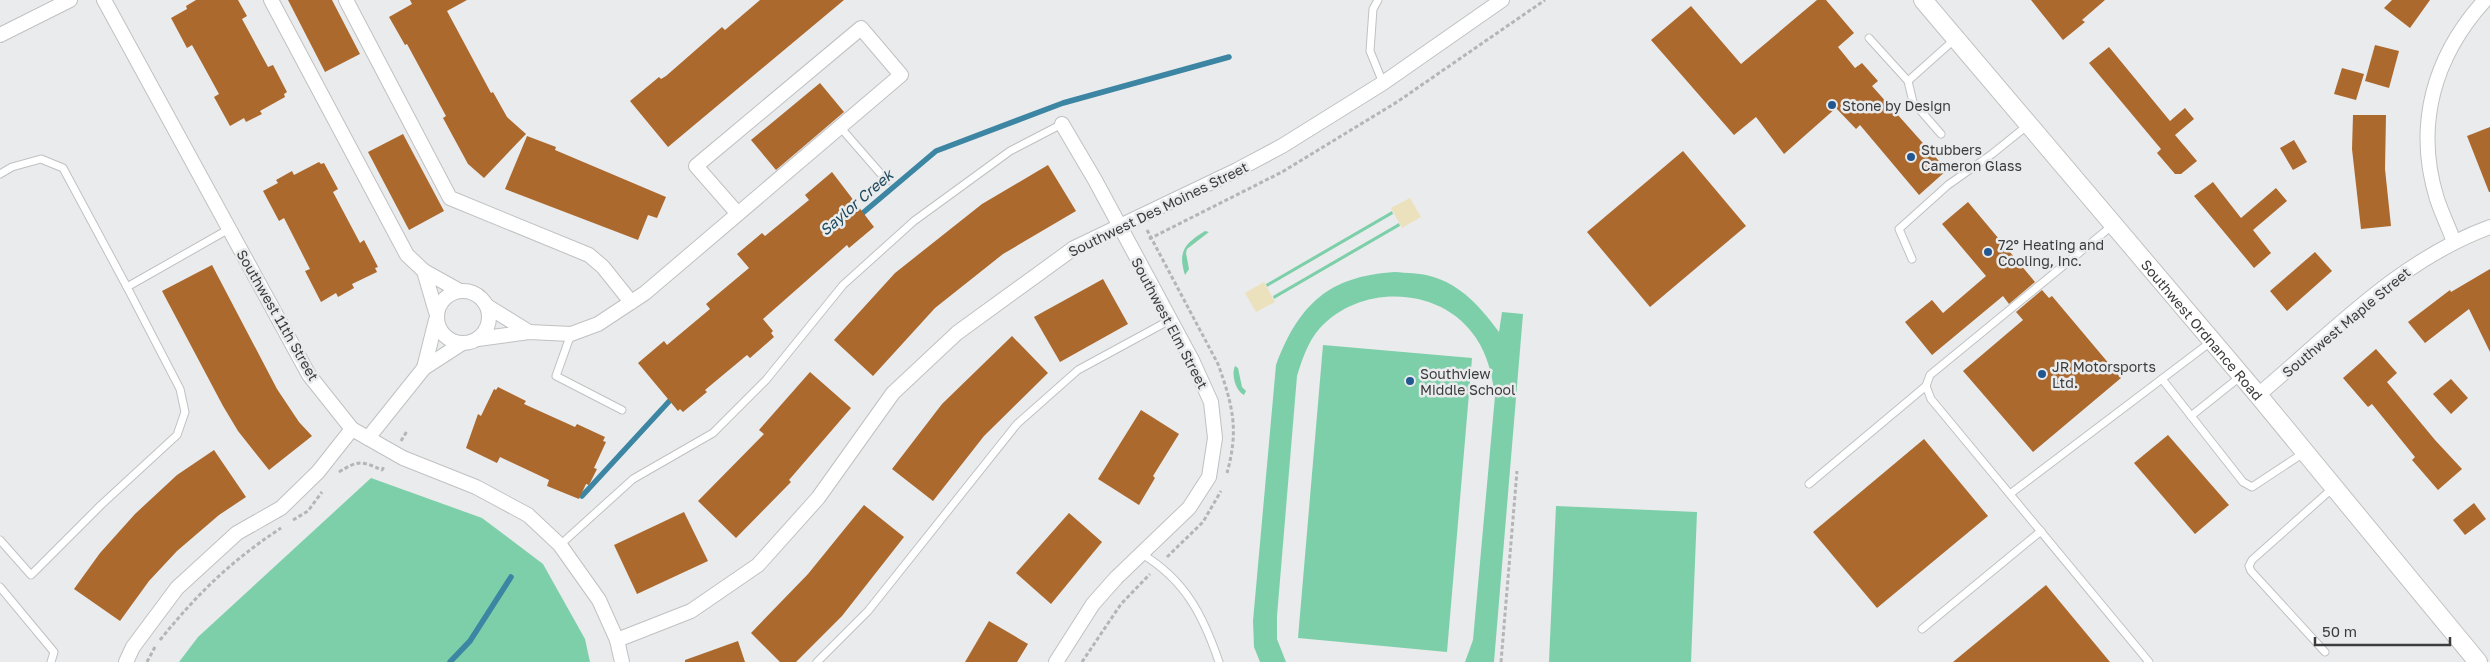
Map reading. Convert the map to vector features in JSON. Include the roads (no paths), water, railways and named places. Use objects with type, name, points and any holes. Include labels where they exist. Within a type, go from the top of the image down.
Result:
[{"type":"street","points":[[0,35],[70,0]]},
{"type":"street","name":"Southwest 11th Street","points":[[104,0],[310,375],[352,429],[393,453],[476,487],[528,515],[560,546],[599,600],[617,640],[622,662]]},
{"type":"street","points":[[271,0],[407,256],[424,271],[460,291],[476,294],[487,306],[530,332]]},
{"type":"street","points":[[346,0],[450,198],[589,256],[603,267],[631,302]]},
{"type":"street","name":"Southwest Des Moines Street","points":[[617,640],[691,611],[758,565],[818,498],[900,386],[957,333],[1074,248],[1275,150],[1383,83],[1502,0]]},
{"type":"street","points":[[2454,242],[2437,198],[2429,152],[2427,116],[2440,69],[2451,44],[2485,0]]},
{"type":"street","name":"Southwest Ordnance Road","points":[[1928,2],[1956,38],[2305,452],[2478,662]]},
{"type":"street","points":[[368,438],[424,368],[461,344],[478,339],[530,332],[571,334],[598,324],[644,293],[738,214],[901,75],[861,28],[696,166],[738,214]]},
{"type":"street","name":"Southwest Elm Street","points":[[1056,662],[1093,604],[1188,508],[1209,477],[1215,438],[1211,402],[1170,320],[1062,124]]},
{"type":"street","name":"Southwest Maple Street","points":[[2258,396],[2403,272],[2454,242],[2490,226]]},
{"type":"street","points":[[424,271],[436,316],[444,336],[461,344]]},
{"type":"street","points":[[424,368],[436,316],[445,297],[460,291]]},
{"type":"street","points":[[478,339],[488,324],[487,306]]},
{"type":"street","points":[[126,662],[133,647],[177,588],[237,533],[281,508],[318,472],[352,429]]},
{"type":"lane","points":[[1378,0],[1373,9],[1370,51],[1383,83]]},
{"type":"lane","points":[[1869,38],[1908,82],[1913,102],[1941,134]]},
{"type":"lane","points":[[1908,82],[1956,38]]},
{"type":"lane","points":[[560,546],[633,479],[713,433],[766,380],[843,285],[914,221],[1010,151],[1062,124]]},
{"type":"lane","points":[[1912,259],[1899,229],[1948,185],[1992,154],[2029,124]]},
{"type":"lane","points":[[840,127],[886,181]]},
{"type":"lane","points":[[0,174],[12,167],[41,160],[62,168],[180,389],[185,412],[177,435],[101,505],[31,575],[0,540]]},
{"type":"lane","points":[[1809,484],[1926,386],[1930,375],[2114,225]]},
{"type":"lane","points":[[127,287],[229,229]]},
{"type":"lane","points":[[817,662],[868,611],[1017,424],[1078,370],[1170,320]]},
{"type":"lane","points":[[571,334],[556,376],[622,410]]},
{"type":"lane","points":[[2010,494],[2212,341]]},
{"type":"lane","points":[[2191,416],[2241,376]]},
{"type":"lane","points":[[2162,379],[2243,482],[2252,487],[2305,452]]},
{"type":"lane","points":[[1926,386],[1931,398],[2149,662]]},
{"type":"lane","points":[[2325,652],[2251,571],[2249,566],[2252,560],[2334,487]]},
{"type":"lane","points":[[1922,629],[2041,531]]},
{"type":"lane","points":[[1142,554],[1159,565],[1179,584],[1196,607],[1207,626],[1219,662]]},
{"type":"lane","points":[[0,587],[54,652],[50,662]]},
{"type":"waterway","name":"Saylor Creek","points":[[858,217],[936,151],[1063,103],[1229,57]]},
{"type":"waterway","name":"Saylor Creek","points":[[582,496],[674,396]]},
{"type":"waterway","name":"Saylor Creek","points":[[450,662],[470,641],[511,577]]},
{"type":"place","name":"Stone by Design","points":[[1832,105]]},
{"type":"place","name":"Stubbers Cameron Glass","points":[[1911,157]]},
{"type":"place","name":"72° Heating and Cooling, Inc.","points":[[1988,252]]},
{"type":"place","name":"JR Motorsports Ltd.","points":[[2042,374]]},
{"type":"place","name":"Southview Middle School","points":[[1410,381]]}]
